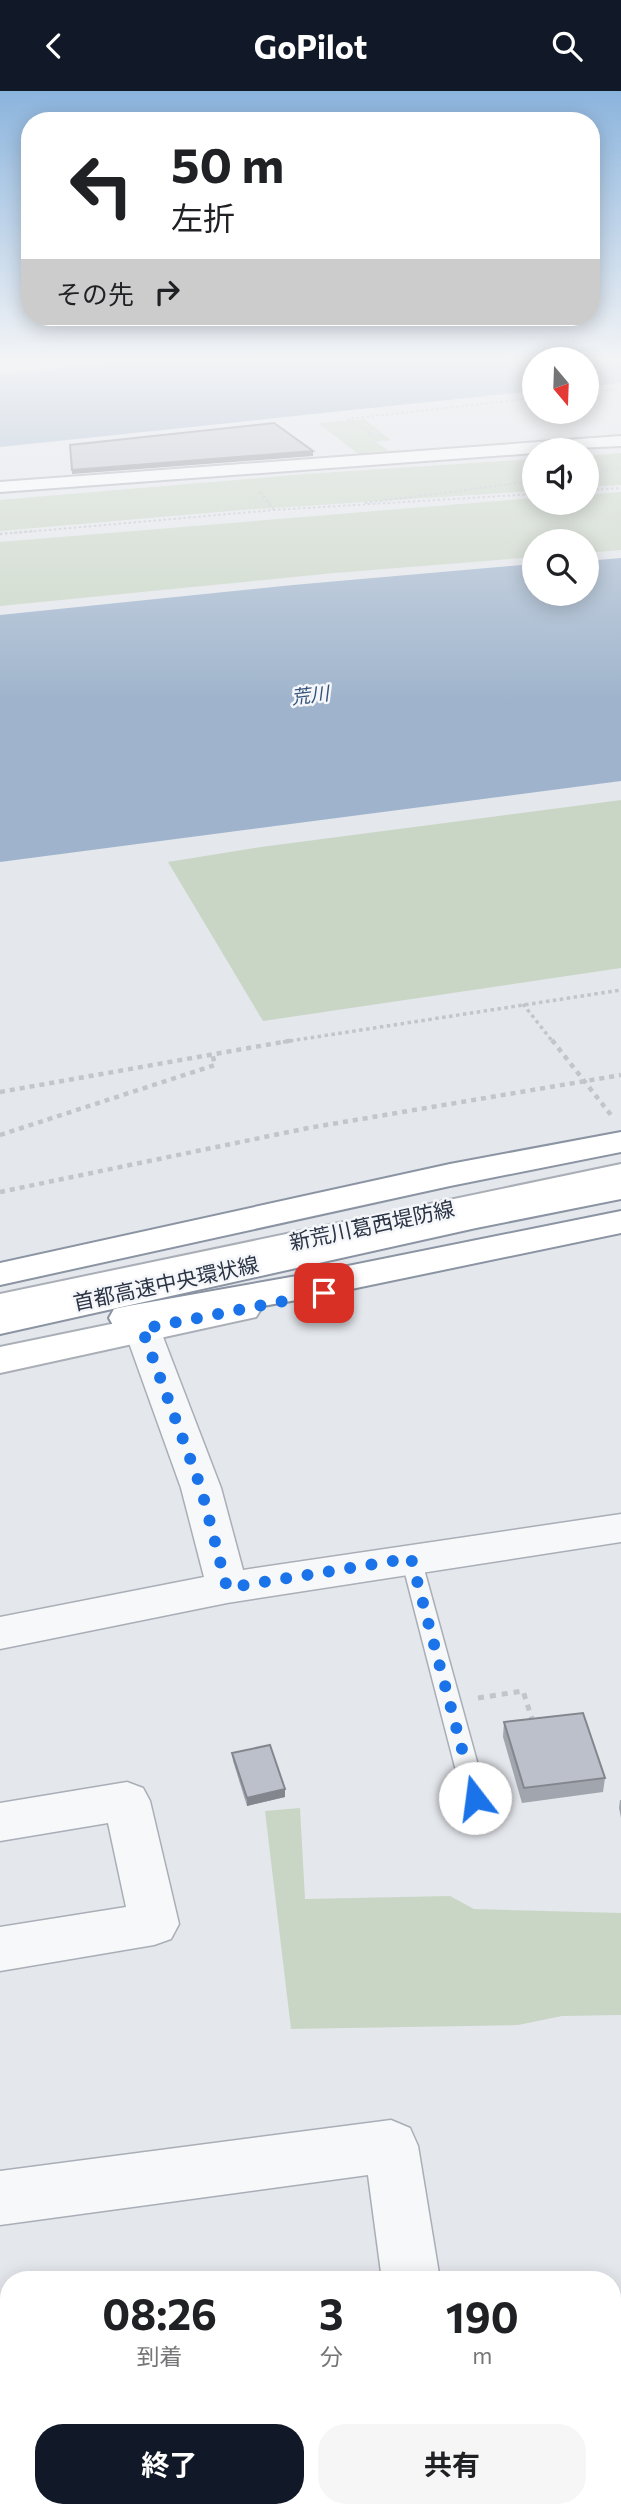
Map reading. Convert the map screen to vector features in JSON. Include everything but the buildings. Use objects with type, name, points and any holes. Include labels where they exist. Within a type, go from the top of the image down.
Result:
[{"type":"main road","points":[[0,487],[176,473]]},
{"type":"main road","points":[[0,496],[296,473]]},
{"type":"main road","points":[[0,1274],[450,1175],[618,1131]]},
{"type":"main road","points":[[0,1291],[621,1164]]},
{"type":"main road","name":"新荒川葛西堤防線","points":[[0,1306],[621,1175]]},
{"type":"main road","name":"首都高速中央環状線","points":[[0,1322],[621,1188]]},
{"type":"main road","points":[[0,1345],[621,1222]]},
{"type":"main road","points":[[0,1360],[621,1232]]},
{"type":"street","points":[[142,1329],[201,1488],[227,1588]]},
{"type":"street","points":[[0,1633],[227,1588],[621,1528]]},
{"type":"street","points":[[0,1822],[127,1801],[155,1924],[0,1949]]},
{"type":"street","points":[[0,2198],[391,2146],[410,2271]]},
{"type":"lane","points":[[411,1558],[475,1798]]},
{"type":"path","points":[[323,508],[522,483]]},
{"type":"path","points":[[599,489],[621,488]]},
{"type":"path","points":[[0,534],[274,510],[522,495]]},
{"type":"path","points":[[0,1092],[212,1053],[621,990]]},
{"type":"path","points":[[523,1004],[584,1081],[618,1131]]},
{"type":"path","points":[[0,1135],[215,1066],[212,1053]]},
{"type":"path","points":[[0,1192],[308,1128],[621,1076]]},
{"type":"path","points":[[449,1702],[523,1691],[532,1719]]},
{"type":"green space","points":[[317,473],[522,473],[522,492],[242,510],[0,531],[0,500]]},
{"type":"green space","points":[[599,473],[621,473],[621,485],[599,486]]},
{"type":"green space","points":[[621,492],[621,550],[599,552],[599,529],[522,529],[522,558],[334,573],[0,606],[0,542],[522,499],[522,515],[599,515],[599,494]]},
{"type":"green space","points":[[621,800],[621,968],[263,1021],[168,862],[261,847]]},
{"type":"green space","points":[[300,1808],[305,1899],[450,1896],[474,1909],[621,1913],[621,2015],[562,2016],[518,2025],[291,2029],[265,1811]]},
{"type":"water","name":"荒川","points":[[621,558],[621,781],[0,862],[0,615],[522,565],[522,606],[599,606],[599,560]]},
{"type":"route","points":[[324,1293],[142,1329],[201,1488],[227,1588],[411,1558],[475,1798]]}]
